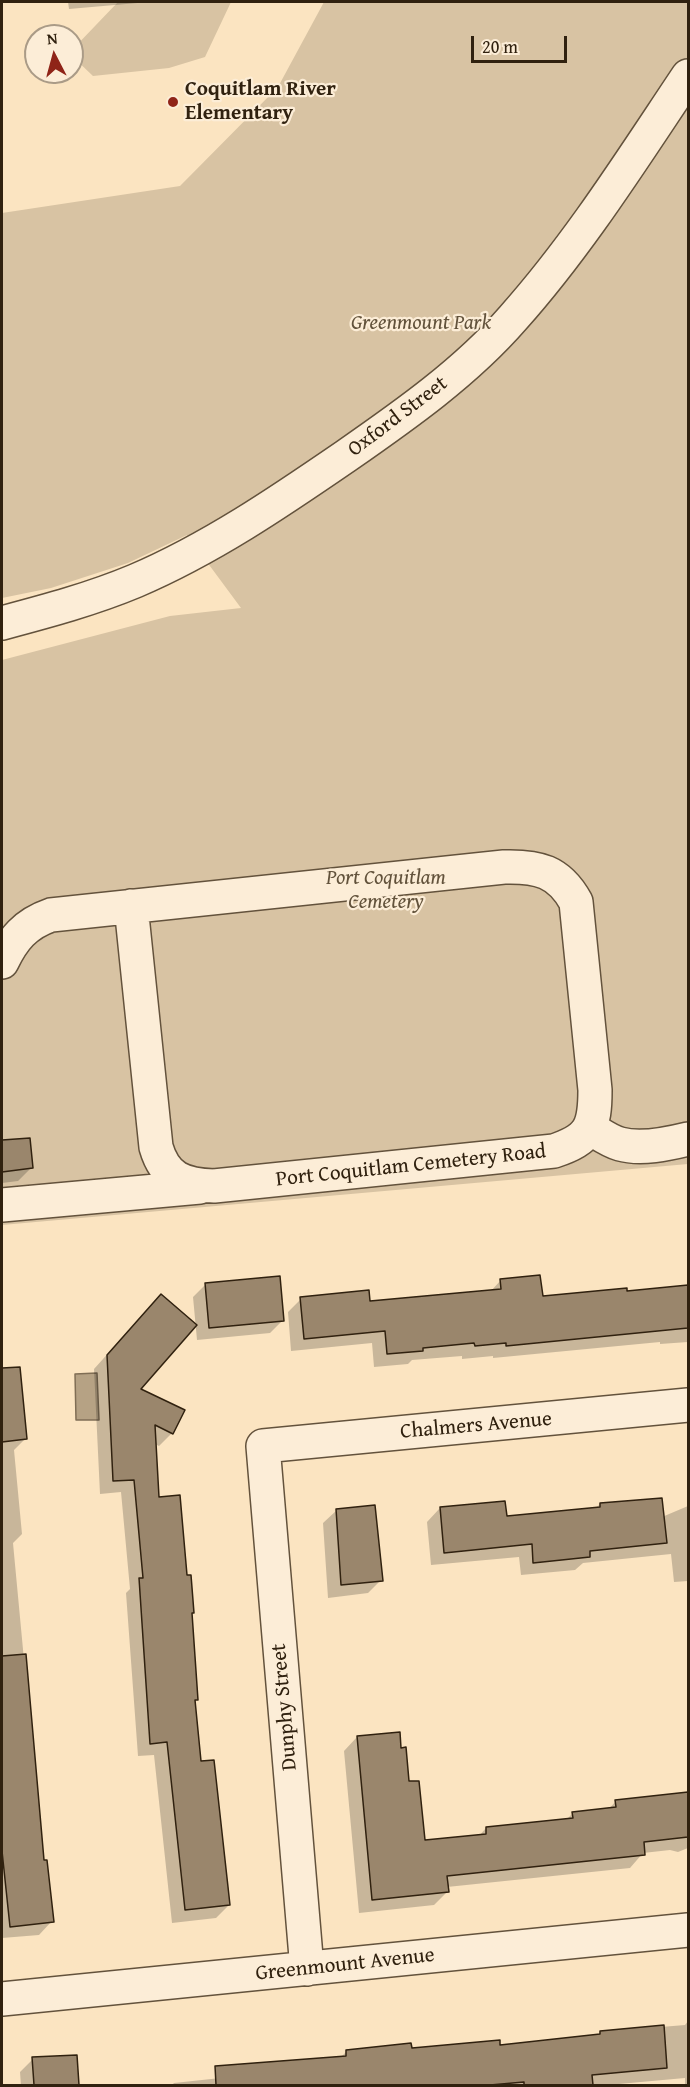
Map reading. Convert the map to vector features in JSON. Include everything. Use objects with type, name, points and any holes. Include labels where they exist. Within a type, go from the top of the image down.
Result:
[{"type":"street","name":"Oxford Street","points":[[2,623],[90,598],[174,563],[303,486],[456,374],[512,320],[540,287],[578,236],[688,76]]},
{"type":"street","points":[[2,962],[14,940],[29,925],[51,915],[504,867],[539,869],[552,875],[566,886],[576,902],[595,1090],[595,1114],[590,1128],[608,1140],[623,1145],[668,1144],[688,1139]]},
{"type":"street","name":"Port Coquitlam Cemetery Road","points":[[131,906],[156,1147],[165,1168],[184,1182],[214,1186],[554,1151],[582,1139],[590,1128]]},
{"type":"street","points":[[2,1205],[214,1186]]},
{"type":"street","name":"Chalmers Avenue","points":[[263,1446],[688,1405]]},
{"type":"street","name":"Dunphy Street","points":[[263,1446],[307,1969]]},
{"type":"street","name":"Greenmount Avenue","points":[[2,1999],[688,1930]]},
{"type":"green space","points":[[118,2],[231,2],[205,57],[169,68],[93,76],[84,67],[84,37]]},
{"type":"green space","points":[[324,2],[688,2],[688,1164],[2,1225],[2,660],[170,616],[241,608],[187,535],[128,563],[51,588],[2,598],[2,213],[180,186],[278,87]]},
{"type":"shaded area","points":[[97,1373],[99,1420],[76,1420],[75,1374]]},
{"type":"building","points":[[30,1138],[33,1168],[2,1172],[2,1140]]},
{"type":"building","points":[[540,1275],[543,1296],[688,1285],[688,1328],[506,1346],[506,1343],[475,1346],[474,1343],[387,1354],[385,1331],[304,1339],[300,1297],[369,1290],[370,1301],[501,1289],[500,1279]]},
{"type":"building","points":[[280,1276],[284,1321],[209,1328],[205,1283]]},
{"type":"building","points":[[161,1294],[197,1325],[141,1389],[185,1410],[173,1434],[155,1425],[159,1497],[180,1495],[187,1575],[191,1575],[194,1613],[192,1613],[198,1700],[195,1700],[201,1761],[214,1760],[230,1905],[185,1910],[167,1742],[150,1744],[139,1578],[143,1578],[134,1480],[113,1481],[107,1355]]},
{"type":"building","points":[[20,1367],[27,1439],[2,1442],[2,1368]]},
{"type":"building","points":[[662,1498],[667,1543],[590,1551],[590,1557],[533,1563],[532,1544],[444,1553],[440,1507],[505,1501],[507,1516],[600,1507],[600,1503]]},
{"type":"building","points":[[375,1505],[383,1581],[341,1585],[336,1509]]},
{"type":"building","points":[[26,1654],[44,1860],[47,1860],[54,1922],[10,1927],[2,1851],[2,1656]]},
{"type":"building","points":[[400,1732],[401,1748],[406,1747],[409,1781],[419,1781],[425,1840],[486,1834],[486,1827],[573,1818],[572,1812],[616,1807],[615,1800],[688,1792],[688,1837],[644,1842],[645,1855],[447,1876],[449,1892],[372,1900],[357,1736]]},
{"type":"building","points":[[664,2025],[667,2068],[592,2075],[593,2085],[524,2085],[524,2082],[490,2085],[216,2085],[215,2066],[346,2056],[346,2050],[411,2043],[412,2048],[500,2040],[500,2045]]},
{"type":"building","points":[[77,2055],[79,2085],[34,2085],[32,2057]]},
{"type":"place","name":"Coquitlam River Elementary","points":[[173,102]]},
{"type":"park label","name":"Greenmount Park","points":[[421,324]]},
{"type":"park label","name":"Port Coquitlam Cemetery","points":[[386,891]]}]
